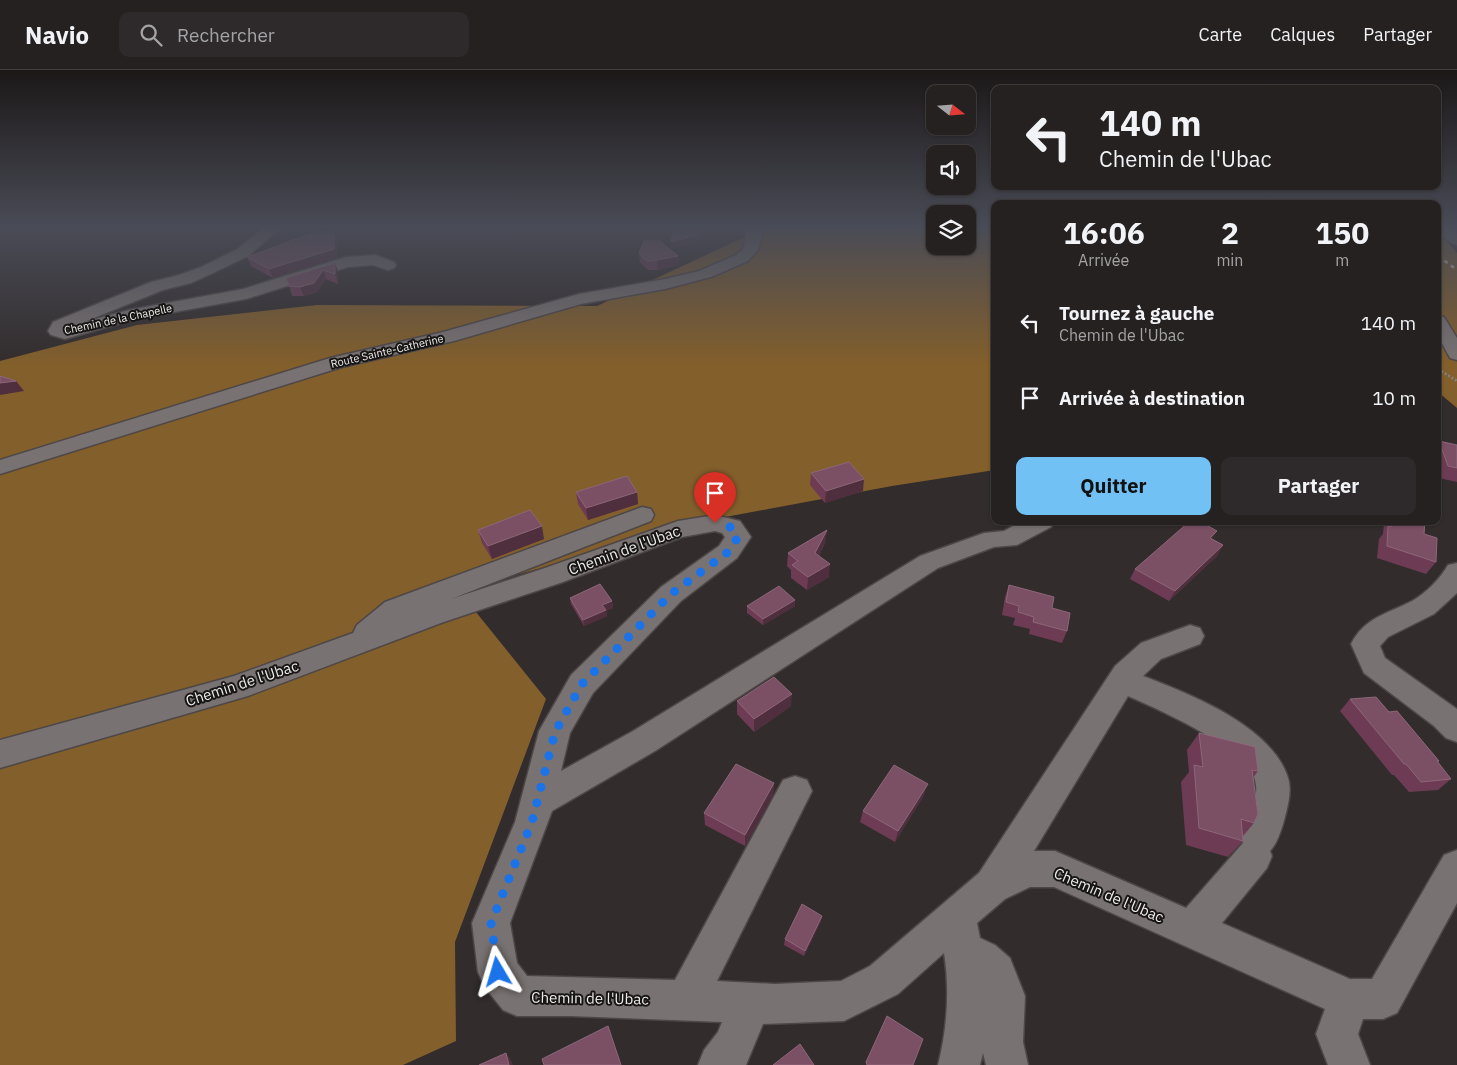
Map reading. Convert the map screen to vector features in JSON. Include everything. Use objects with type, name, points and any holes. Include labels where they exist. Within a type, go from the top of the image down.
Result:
[{"type":"street","name":"Chemin de la Chapelle","points":[[200,272],[185,279],[157,286],[100,308],[59,326],[57,331],[65,332],[129,315],[246,294],[313,272]]},
{"type":"street","name":"Route Sainte-Catherine","points":[[0,467],[337,362],[446,337],[579,299],[665,284],[710,272]]},
{"type":"street","points":[[1441,326],[1457,354]]},
{"type":"street","points":[[353,644],[396,609],[505,570],[642,515]]},
{"type":"street","name":"Chemin de l'Ubac","points":[[0,754],[237,687],[353,644],[554,576],[678,529],[715,523],[730,527],[738,537],[728,552],[671,594],[582,684],[555,732],[532,822],[491,923],[498,972],[517,996],[571,996],[750,1004],[844,1002],[884,980],[960,933],[992,886],[1027,869],[1055,869],[1349,999],[1383,999],[1457,867]]},
{"type":"street","points":[[537,802],[644,741],[929,562],[958,550],[993,540],[1008,538],[1034,525]]},
{"type":"street","points":[[1457,572],[1450,584],[1424,607],[1378,629],[1365,644],[1374,665],[1445,717],[1457,730]]},
{"type":"street","points":[[992,886],[1126,674],[1151,651],[1190,636]]},
{"type":"street","points":[[1122,680],[1159,695],[1240,739],[1259,755],[1272,777],[1271,810],[1257,848],[1192,930]]},
{"type":"street","points":[[686,1001],[795,791]]},
{"type":"street","points":[[959,1065],[966,1037],[968,985],[960,933]]},
{"type":"street","points":[[960,933],[981,959],[996,972],[1005,996],[1002,1042],[1007,1065]]},
{"type":"street","points":[[1348,1065],[1337,1034],[1349,999]]},
{"type":"street","points":[[720,1065],[734,1046],[750,1004]]},
{"type":"path","points":[[1441,371],[1457,381]]},
{"type":"shaded area","points":[[669,272],[991,272],[991,471],[892,486],[720,518],[459,591],[546,699],[455,942],[456,1041],[403,1065],[0,1065],[0,361],[137,325],[317,305],[597,306]]},
{"type":"shaded area","points":[[1441,272],[1457,272],[1457,408],[1441,395]]},
{"type":"building","points":[[304,272],[321,272],[314,283],[300,287],[289,286],[286,278]]},
{"type":"building","points":[[0,376],[16,381],[0,383]]},
{"type":"building","points":[[1441,441],[1457,445],[1457,468],[1448,466]]},
{"type":"building","points":[[849,462],[864,479],[826,491],[811,473]]},
{"type":"building","points":[[627,476],[637,492],[586,508],[576,492]]},
{"type":"building","points":[[530,510],[542,526],[488,546],[478,530]]},
{"type":"building","points":[[1185,525],[1206,525],[1217,531],[1210,538],[1223,545],[1175,591],[1135,569]]},
{"type":"building","points":[[1391,525],[1425,525],[1424,534],[1437,538],[1436,562],[1387,546],[1388,526],[1391,527]]},
{"type":"building","points":[[827,530],[815,553],[830,564],[808,577],[792,565],[798,561],[788,553]]},
{"type":"building","points":[[600,584],[612,601],[602,605],[606,610],[583,620],[570,598]]},
{"type":"building","points":[[1009,585],[1054,597],[1052,608],[1070,613],[1067,631],[1033,622],[1034,617],[1018,612],[1019,606],[1006,602]]},
{"type":"building","points":[[779,586],[795,600],[763,619],[747,606]]},
{"type":"building","points":[[774,677],[792,694],[754,719],[737,701]]},
{"type":"building","points":[[1376,697],[1389,712],[1397,711],[1439,761],[1437,761],[1451,779],[1421,782],[1350,699]]},
{"type":"building","points":[[1199,733],[1255,747],[1258,771],[1252,770],[1258,814],[1254,823],[1241,819],[1243,841],[1199,828],[1194,765],[1203,767]]},
{"type":"building","points":[[736,764],[774,783],[745,835],[704,813]]},
{"type":"building","points":[[894,765],[928,784],[898,831],[863,811]]},
{"type":"building","points":[[802,904],[822,916],[805,951],[785,939]]},
{"type":"building","points":[[887,1016],[923,1039],[913,1065],[867,1065],[866,1062]]},
{"type":"building","points":[[608,1026],[621,1065],[544,1065],[542,1059]]},
{"type":"building","points":[[800,1044],[814,1065],[773,1065]]},
{"type":"building","points":[[506,1053],[509,1065],[479,1065]]},
{"type":"route","points":[[498,972],[491,923],[532,822],[555,732],[582,684],[671,594],[728,552],[738,537],[730,527],[715,523]]}]
